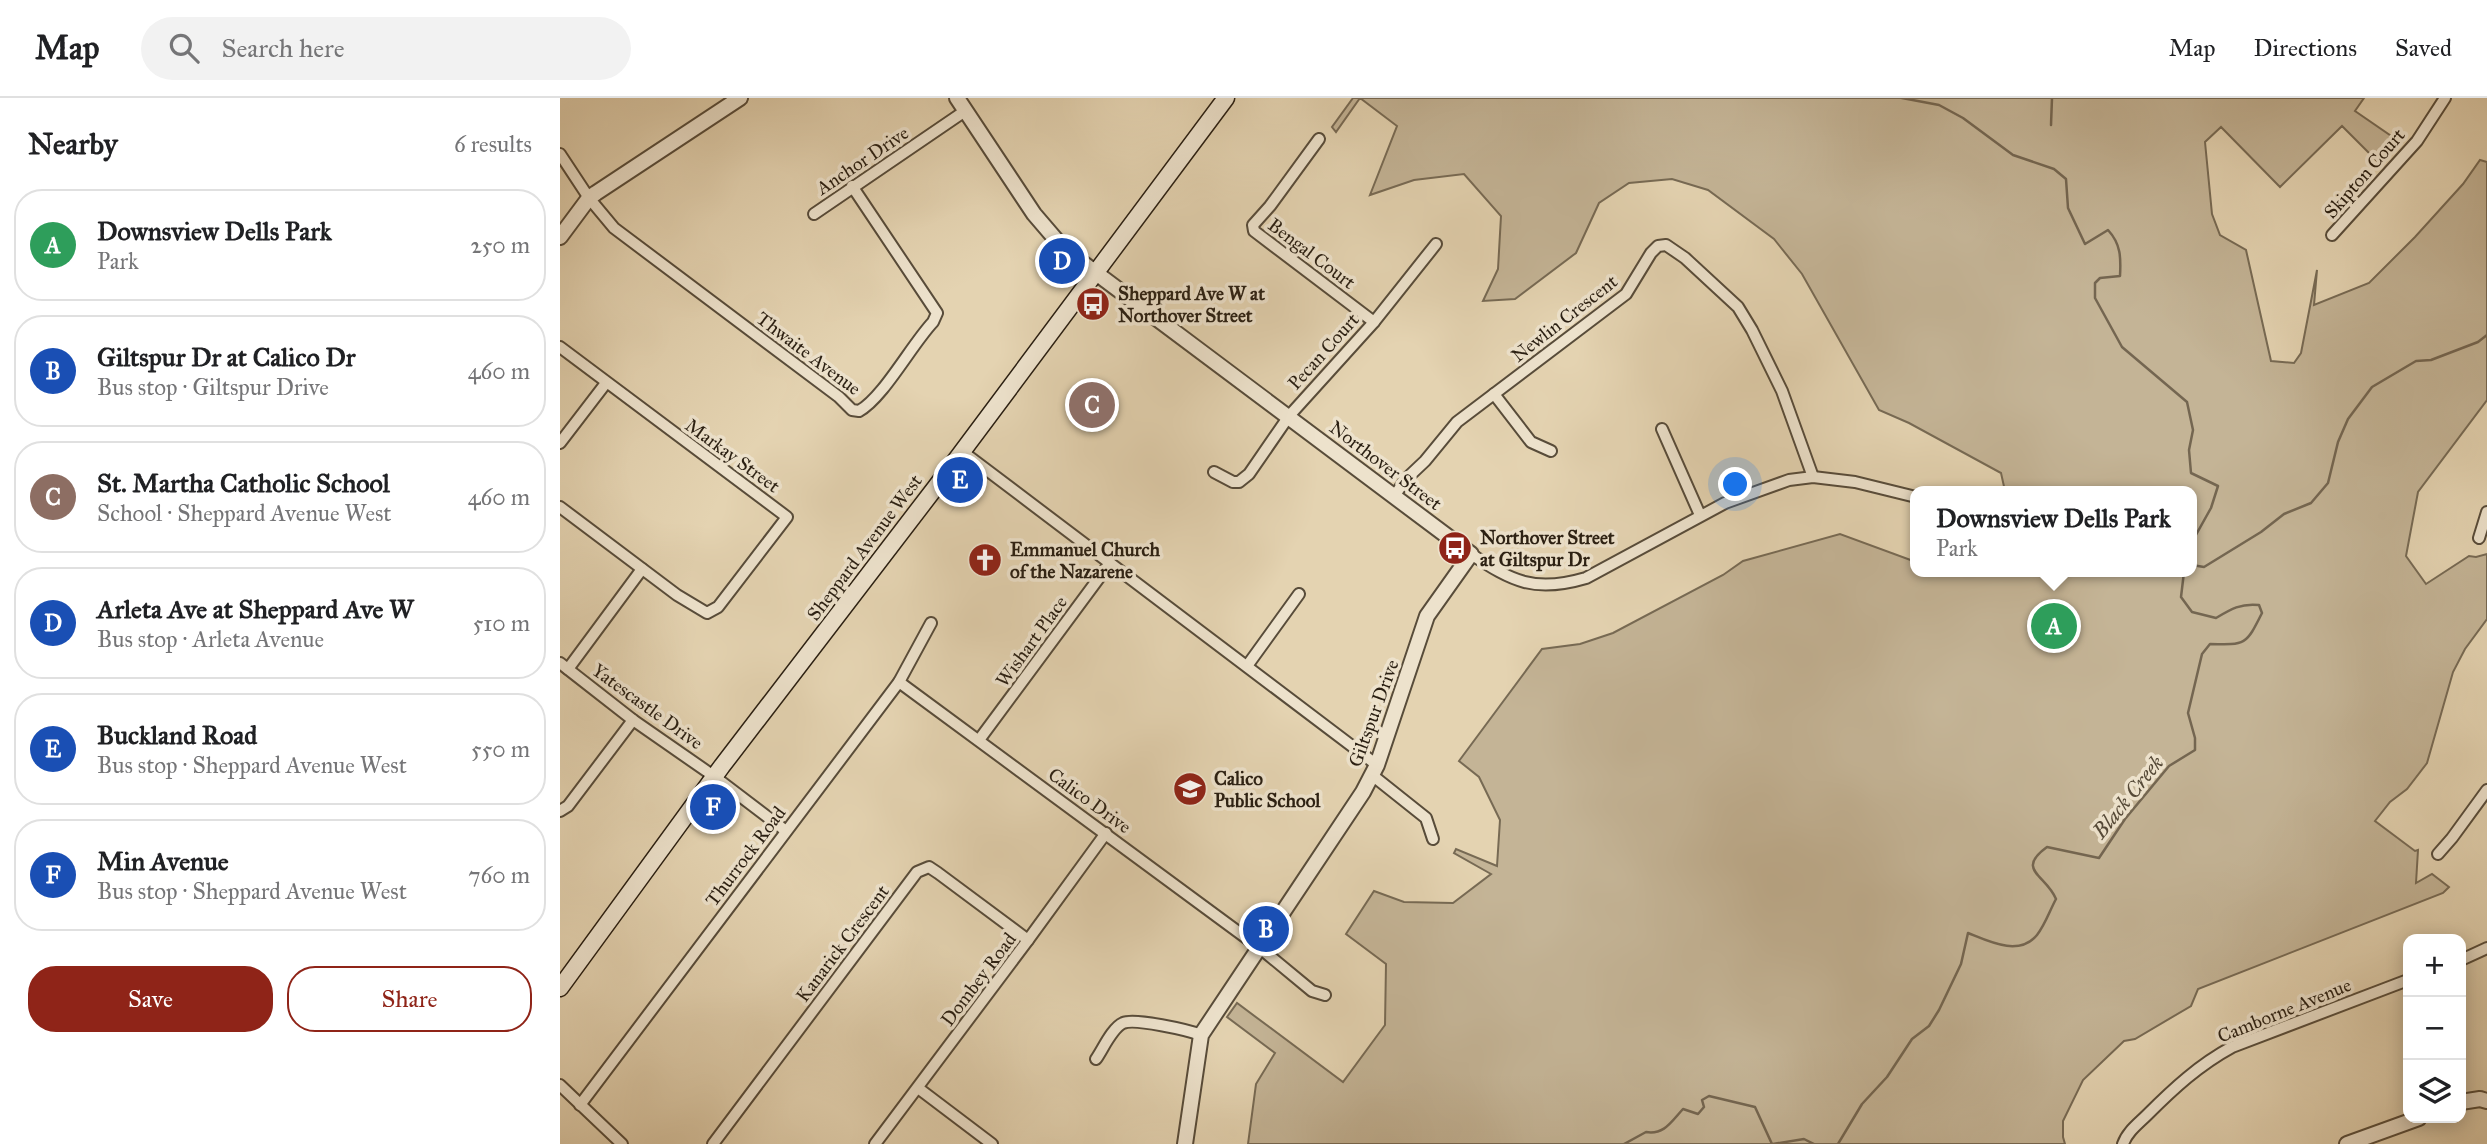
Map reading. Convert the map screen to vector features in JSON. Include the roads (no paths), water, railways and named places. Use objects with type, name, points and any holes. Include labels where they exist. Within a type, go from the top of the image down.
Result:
[{"type":"main road","name":"Sheppard Avenue West","points":[[560,988],[715,777],[1226,98]]},
{"type":"street","points":[[560,236],[589,198],[740,98]]},
{"type":"street","name":"Skipton Court","points":[[2333,235],[2417,141],[2445,98]]},
{"type":"street","name":"Northover Street","points":[[961,104],[1024,200],[1054,239],[1471,554],[1515,580],[1531,584],[1563,583],[1587,578],[1700,515],[1772,485],[1813,477],[1871,485],[1910,495]]},
{"type":"street","name":"Anchor Drive","points":[[814,214],[961,104]]},
{"type":"street","name":"Bengal Court","points":[[1318,139],[1270,206],[1253,225],[1254,231],[1374,322]]},
{"type":"street","points":[[560,154],[589,198]]},
{"type":"street","name":"Thwaite Avenue","points":[[589,198],[622,234],[839,397],[852,410],[859,411],[866,407],[881,389],[933,322],[937,313],[852,186]]},
{"type":"street","name":"Pecan Court","points":[[1214,472],[1233,482],[1239,482],[1249,474],[1289,416],[1374,322],[1436,244]]},
{"type":"street","name":"Newlin Crescent","points":[[1395,495],[1457,422],[1626,294],[1651,253],[1658,246],[1665,245],[1685,258],[1738,307],[1782,391],[1813,477]]},
{"type":"street","name":"Markay Street","points":[[560,347],[787,517],[718,607],[707,614],[642,569]]},
{"type":"street","points":[[560,443],[606,383]]},
{"type":"street","points":[[1494,394],[1531,442],[1551,451]]},
{"type":"street","points":[[1662,429],[1700,515]]},
{"type":"street","points":[[962,452],[1247,666],[1374,770],[1426,818],[1433,839]]},
{"type":"street","points":[[560,507],[642,569],[564,666]]},
{"type":"street","points":[[2479,538],[2487,512]]},
{"type":"street","name":"Giltspur Drive","points":[[1185,1144],[1201,1035],[1374,770],[1427,616],[1471,554]]},
{"type":"street","name":"Wishart Place","points":[[979,740],[1110,563]]},
{"type":"street","points":[[1247,666],[1300,594]]},
{"type":"street","name":"Thurrock Road","points":[[580,1105],[899,681],[931,623]]},
{"type":"street","name":"Yatescastle Drive","points":[[564,666],[633,720],[786,831]]},
{"type":"street","name":"Calico Drive","points":[[899,681],[1260,948],[1312,990],[1325,995]]},
{"type":"street","points":[[560,811],[568,806],[633,720]]},
{"type":"street","points":[[2438,854],[2487,790]]},
{"type":"street","name":"Dombey Road","points":[[875,1144],[1106,833]]},
{"type":"street","name":"Kanarick Crescent","points":[[713,1144],[917,872],[923,868],[929,867],[938,873],[1028,940]]},
{"type":"street","points":[[2466,958],[2487,948]]},
{"type":"street","name":"Camborne Avenue","points":[[2123,1144],[2130,1131],[2178,1084],[2209,1060],[2232,1047],[2403,982]]},
{"type":"street","points":[[1096,1059],[1117,1028],[1124,1023],[1143,1023],[1201,1035]]},
{"type":"street","points":[[560,1085],[622,1144]]},
{"type":"street","points":[[918,1088],[992,1144]]},
{"type":"street","points":[[2466,1101],[2487,1101]]},
{"type":"street","points":[[2347,1144],[2404,1123]]},
{"type":"waterway","name":"Black Creek","points":[[1902,98],[1939,105],[1963,118],[2013,155],[2054,169],[2066,179],[2068,208],[2085,244],[2108,230],[2112,235],[2119,252],[2120,276],[2100,278],[2095,283],[2095,298],[2122,347],[2187,402],[2193,430],[2189,450],[2191,473],[2218,486],[2211,508],[2197,533]]},
{"type":"waterway","points":[[2051,125],[2052,98]]},
{"type":"waterway","points":[[2197,566],[2204,567],[2261,532],[2284,514],[2311,503],[2328,483],[2338,442],[2348,419],[2372,387],[2416,361],[2431,360],[2478,342],[2487,335]]},
{"type":"waterway","name":"Black Creek","points":[[1838,1144],[1862,1104],[1887,1077],[1912,1039],[1929,1026],[1939,1010],[1961,964],[1968,933],[1994,943],[2013,946],[2030,942],[2040,931],[2056,899],[2033,867],[2038,855],[2047,847],[2099,858],[2125,819],[2169,766],[2195,750],[2195,738],[2188,713],[2202,654],[2210,644],[2243,641],[2262,613],[2259,605],[2236,607],[2216,618],[2192,612],[2181,597],[2183,577]]},
{"type":"waterway","name":"Black Creek","points":[[1624,1144],[1646,1132],[1658,1132],[1671,1123],[1683,1109],[1698,1114],[1704,1107],[1702,1100],[1709,1096],[1755,1107],[1772,1144]]},
{"type":"waterway","name":"Black Creek","points":[[1773,1144],[1804,1139],[1814,1144]]},
{"type":"place","name":"Arleta Ave at Sheppard Ave W","points":[[1062,261]]},
{"type":"place","name":"Sheppard Ave W at Northover Street","points":[[1093,304]]},
{"type":"place","name":"St. Martha Catholic School","points":[[1092,405]]},
{"type":"place","name":"Buckland Road","points":[[960,480]]},
{"type":"place","name":"Northover Street at Giltspur Dr","points":[[1455,548]]},
{"type":"place","name":"Emmanuel Church of the Nazarene","points":[[985,560]]},
{"type":"place","name":"Downsview Dells Park","points":[[2054,626]]},
{"type":"place","name":"Calico Public School","points":[[1190,789]]},
{"type":"place","name":"Min Avenue","points":[[713,807]]},
{"type":"place","name":"Giltspur Dr at Calico Dr","points":[[1266,929]]}]
